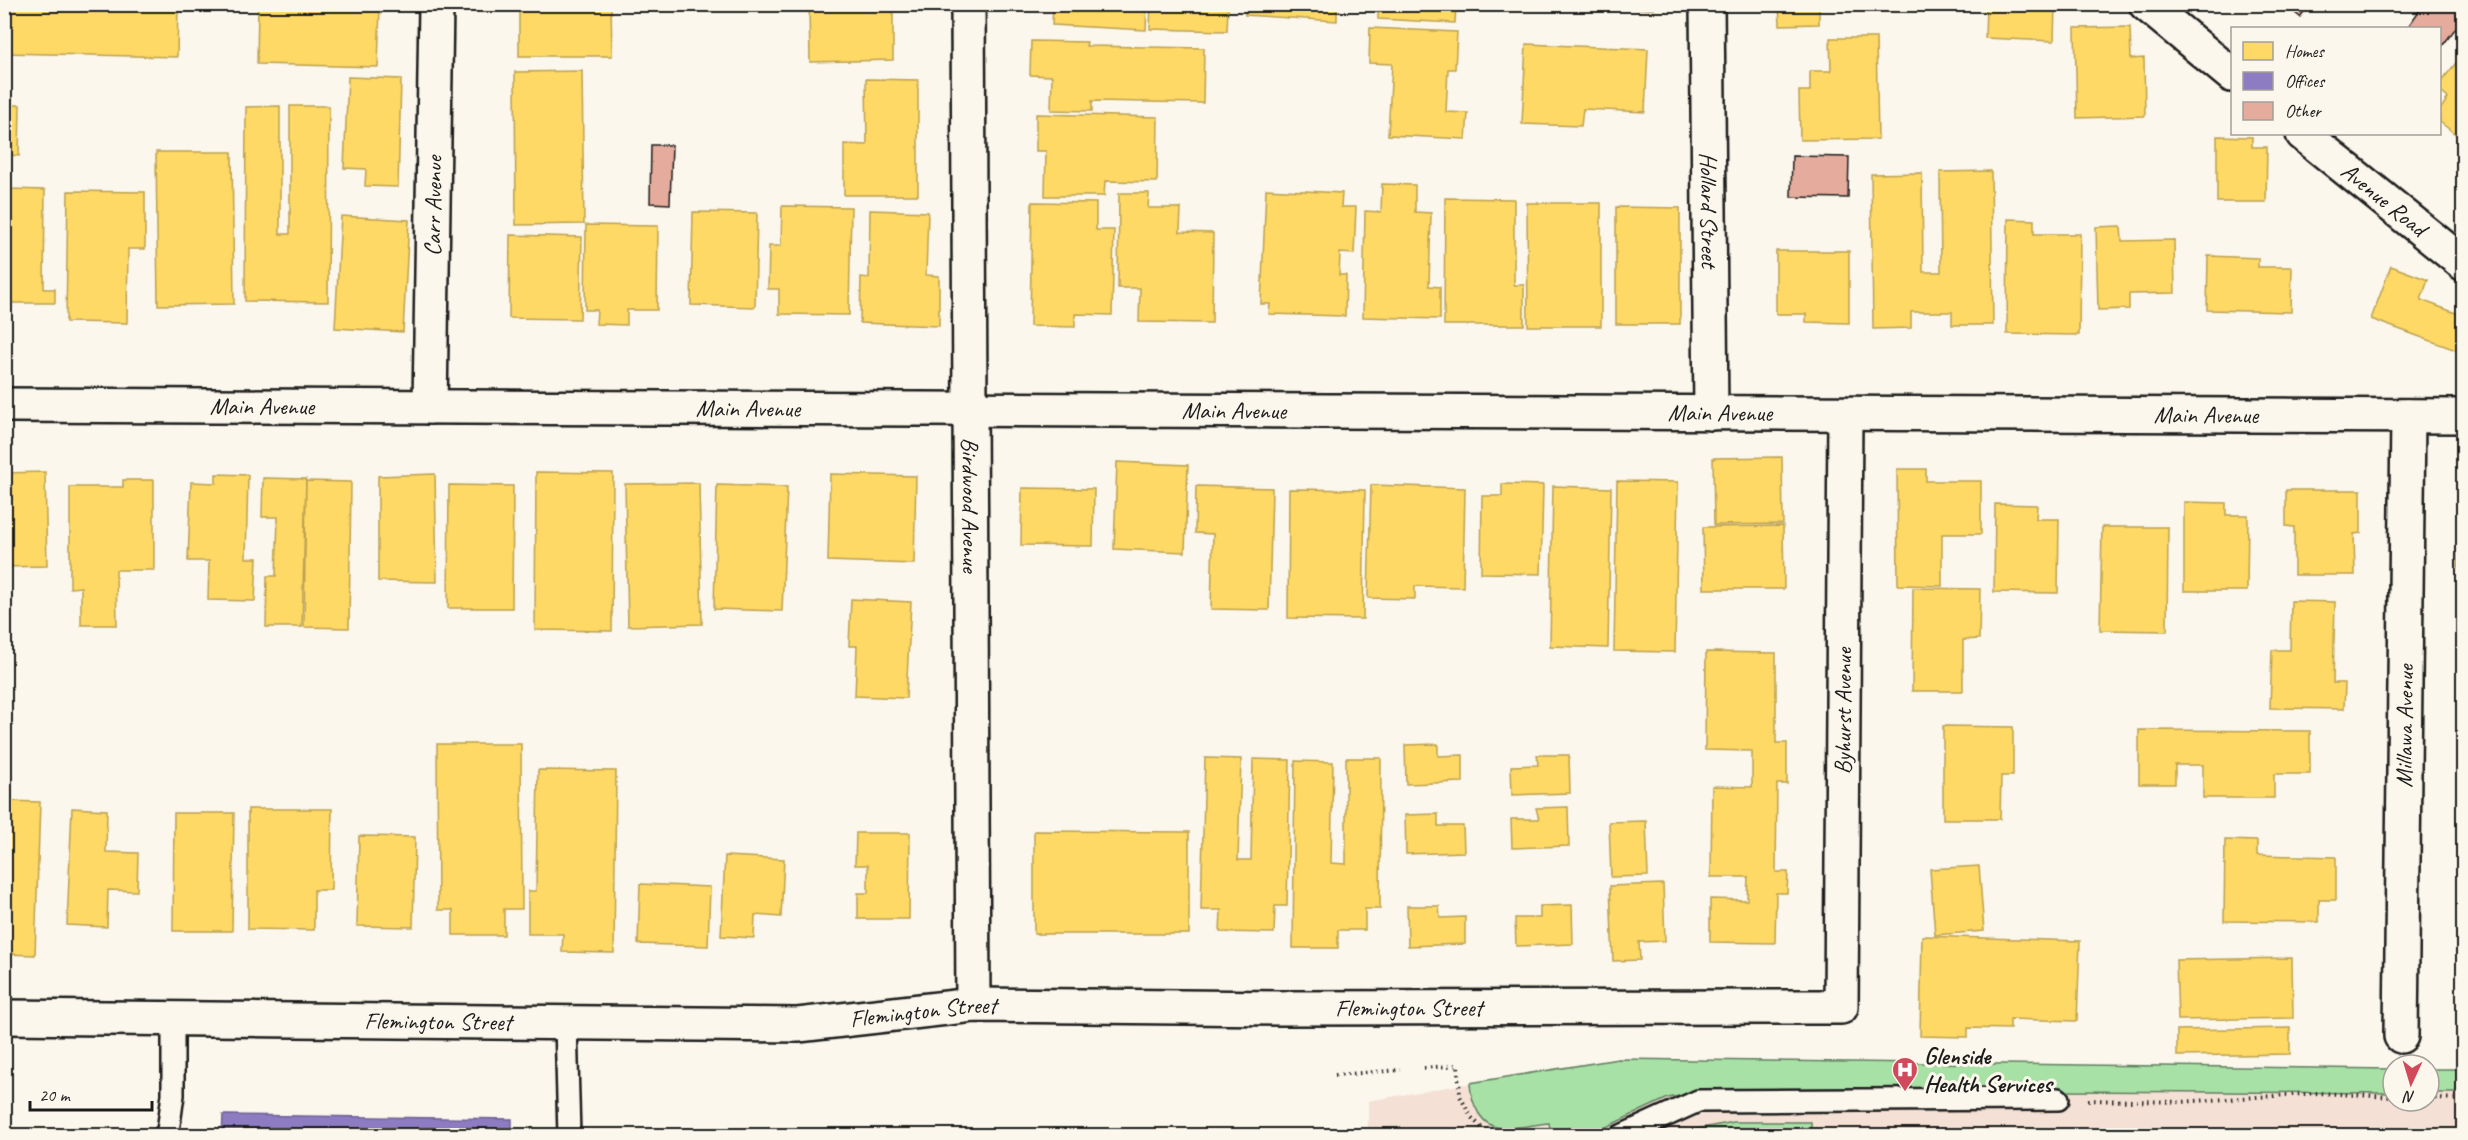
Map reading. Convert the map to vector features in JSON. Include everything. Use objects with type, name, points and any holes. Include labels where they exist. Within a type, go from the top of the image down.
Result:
[{"type":"street","name":"Carr Avenue","points":[[430,407],[436,4]]},
{"type":"street","name":"Birdwood Avenue","points":[[968,4],[973,1005]]},
{"type":"street","name":"Hollard Street","points":[[1707,4],[1711,413]]},
{"type":"street","points":[[2146,4],[2231,74]]},
{"type":"street","name":"Avenue Road","points":[[2304,135],[2463,264]]},
{"type":"street","name":"Main Avenue","points":[[4,405],[2463,416]]},
{"type":"street","name":"Byhurst Avenue","points":[[1841,1007],[1845,414]]},
{"type":"street","name":"Millawa Avenue","points":[[2401,1036],[2408,416]]},
{"type":"street","name":"Flemington Street","points":[[4,1017],[798,1025],[973,1005],[1279,1008],[1841,1007]]},
{"type":"lane","points":[[164,1136],[168,1131],[173,1095],[173,1019]]},
{"type":"lane","points":[[566,1023],[569,1136]]},
{"type":"lane","points":[[1621,1136],[1698,1101],[2058,1100]]},
{"type":"path","points":[[1424,1068],[1458,1065],[1460,1096],[1471,1117],[1490,1136]]},
{"type":"path","points":[[1335,1075],[1401,1070]]},
{"type":"path","points":[[2058,1100],[2180,1102],[2319,1094],[2381,1096]]},
{"type":"path","points":[[2441,1098],[2463,1099]]},
{"type":"shaded area","name":"Glenside Health Services","points":[[1633,1061],[2381,1073],[2381,1113],[2441,1113],[2441,1074],[2463,1074],[2463,1135],[1368,1136],[1368,1101],[1465,1084]]},
{"type":"green space","points":[[1618,1059],[2381,1069],[2381,1093],[1719,1089],[1668,1098],[1587,1136],[1551,1135],[1549,1123],[1514,1128],[1494,1127],[1478,1112],[1472,1098],[1470,1083]]},
{"type":"green space","points":[[2441,1069],[2463,1069],[2463,1093],[2441,1093]]},
{"type":"green space","points":[[1734,1122],[1811,1122],[1811,1135],[1672,1135]]},
{"type":"building: Homes","points":[[4,4],[178,4],[177,57],[4,53]]},
{"type":"building: Homes","points":[[258,4],[380,4],[378,67],[257,64]]},
{"type":"building: Homes","points":[[519,4],[611,4],[612,56],[519,56]]},
{"type":"building: Homes","points":[[809,4],[893,4],[893,60],[810,62]]},
{"type":"building: Homes","points":[[1053,4],[1147,4],[1146,30],[1052,25]]},
{"type":"building: Homes","points":[[1151,4],[1240,4],[1240,8],[1228,7],[1227,31],[1150,29]]},
{"type":"building: Homes","points":[[1246,4],[1337,4],[1337,21],[1245,15]]},
{"type":"building: Homes","points":[[1378,4],[1456,4],[1455,23],[1378,19]]},
{"type":"building: Homes","points":[[1534,4],[1655,4],[1654,9]]},
{"type":"building: Homes","points":[[1779,4],[1819,4],[1819,24],[1780,25]]},
{"type":"building: Homes","points":[[1986,4],[2055,4],[2054,41],[1985,38]]},
{"type":"building: Homes","points":[[2130,27],[2131,59],[2144,58],[2145,116],[2077,118],[2075,28]]},
{"type":"building: Homes","points":[[1370,28],[1457,32],[1455,69],[1448,69],[1446,112],[1468,113],[1466,139],[1388,135],[1392,64],[1369,63]]},
{"type":"building: Homes","points":[[1830,38],[1876,38],[1878,139],[1800,140],[1799,91],[1810,91],[1810,71],[1831,71]]},
{"type":"building: Homes","points":[[1031,41],[1087,42],[1086,46],[1204,48],[1203,103],[1092,101],[1092,111],[1051,110],[1052,76],[1030,75]]},
{"type":"building: Homes","points":[[1526,44],[1648,49],[1645,112],[1583,109],[1581,126],[1522,124]]},
{"type":"building: Homes","points":[[2464,53],[2464,141],[2441,123],[2441,108],[2448,98],[2441,92],[2441,82]]},
{"type":"building: Homes","points":[[582,71],[584,224],[516,225],[515,72]]},
{"type":"building: Homes","points":[[348,77],[401,79],[398,187],[365,186],[366,169],[344,168]]},
{"type":"building: Homes","points":[[866,79],[918,80],[918,195],[844,195],[844,144],[867,145]]},
{"type":"building: Homes","points":[[4,105],[20,105],[19,156],[10,155],[9,189],[45,190],[44,289],[55,289],[55,303],[4,303]]},
{"type":"building: Homes","points":[[280,106],[280,234],[290,234],[290,106],[329,106],[328,302],[245,301],[246,107]]},
{"type":"building: Homes","points":[[1036,114],[1158,117],[1157,182],[1105,181],[1104,196],[1045,196],[1046,151],[1036,151]]},
{"type":"building: Homes","points":[[2217,136],[2252,137],[2252,147],[2267,147],[2266,202],[2217,202]]},
{"type":"building: Homes","points":[[156,152],[232,152],[234,304],[158,305]]},
{"type":"building: Homes","points":[[1991,171],[1993,325],[1952,325],[1952,312],[1911,312],[1911,328],[1873,329],[1871,174],[1922,173],[1923,272],[1941,272],[1940,172]]},
{"type":"building: Homes","points":[[1382,184],[1415,185],[1415,212],[1431,213],[1429,286],[1440,287],[1440,319],[1363,317],[1365,211],[1381,212]]},
{"type":"building: Homes","points":[[1266,189],[1342,193],[1341,207],[1356,207],[1354,254],[1340,253],[1339,275],[1346,275],[1345,316],[1269,314],[1270,304],[1261,304]]},
{"type":"building: Homes","points":[[68,191],[145,192],[145,249],[128,249],[127,323],[66,322]]},
{"type":"building: Homes","points":[[1119,193],[1149,193],[1148,208],[1181,208],[1180,232],[1213,233],[1212,323],[1139,322],[1140,288],[1118,288]]},
{"type":"building: Homes","points":[[1445,198],[1514,199],[1514,285],[1524,285],[1524,325],[1444,325]]},
{"type":"building: Homes","points":[[1032,202],[1096,203],[1096,230],[1114,230],[1112,315],[1075,314],[1075,327],[1030,326]]},
{"type":"building: Homes","points":[[1527,203],[1601,203],[1601,326],[1528,326]]},
{"type":"building: Homes","points":[[782,206],[851,207],[849,315],[779,314],[779,289],[768,289],[769,246],[781,246]]},
{"type":"building: Homes","points":[[1616,207],[1680,208],[1680,324],[1616,324]]},
{"type":"building: Homes","points":[[870,210],[928,212],[926,275],[939,276],[939,326],[860,323],[861,277],[869,278]]},
{"type":"building: Homes","points":[[693,212],[757,213],[755,307],[691,305]]},
{"type":"building: Homes","points":[[341,216],[409,220],[403,332],[335,328]]},
{"type":"building: Homes","points":[[2008,219],[2034,220],[2034,234],[2080,234],[2079,335],[2007,334]]},
{"type":"building: Homes","points":[[586,225],[658,226],[657,310],[627,310],[627,325],[596,324],[597,310],[585,310]]},
{"type":"building: Homes","points":[[2121,226],[2122,241],[2174,240],[2175,293],[2129,294],[2129,309],[2098,310],[2096,227]]},
{"type":"building: Homes","points":[[510,235],[582,237],[580,319],[509,318]]},
{"type":"building: Homes","points":[[1776,251],[1849,251],[1849,323],[1806,322],[1806,314],[1776,314]]},
{"type":"building: Homes","points":[[2208,256],[2258,258],[2258,267],[2292,267],[2291,312],[2207,310]]},
{"type":"building: Homes","points":[[2391,266],[2428,280],[2421,300],[2464,316],[2464,353],[2371,319]]},
{"type":"building: Homes","points":[[1782,457],[1783,524],[1714,525],[1713,458]]},
{"type":"building: Homes","points":[[1117,462],[1188,465],[1185,552],[1114,549]]},
{"type":"building: Homes","points":[[1897,469],[1926,469],[1926,481],[1981,481],[1981,534],[1942,534],[1942,586],[1898,585]]},
{"type":"building: Homes","points":[[45,472],[47,566],[4,567],[4,473]]},
{"type":"building: Homes","points":[[536,472],[613,473],[612,631],[535,630]]},
{"type":"building: Homes","points":[[2458,473],[2464,473],[2464,568],[2458,568]]},
{"type":"building: Homes","points":[[216,474],[248,475],[246,558],[257,558],[255,601],[208,600],[209,561],[188,561],[191,482],[216,483]]},
{"type":"building: Homes","points":[[435,474],[437,582],[378,581],[378,476]]},
{"type":"building: Homes","points":[[830,474],[916,476],[914,564],[828,561]]},
{"type":"building: Homes","points":[[263,478],[306,479],[302,627],[266,627],[267,576],[276,576],[278,517],[262,517]]},
{"type":"building: Homes","points":[[123,480],[154,480],[154,570],[116,570],[117,625],[81,625],[81,587],[70,588],[70,487],[123,487]]},
{"type":"building: Homes","points":[[306,481],[351,482],[349,628],[304,627]]},
{"type":"building: Homes","points":[[1617,481],[1678,482],[1675,652],[1614,651]]},
{"type":"building: Homes","points":[[699,483],[702,624],[628,626],[625,484]]},
{"type":"building: Homes","points":[[1502,484],[1543,485],[1541,574],[1481,573],[1482,496],[1502,496]]},
{"type":"building: Homes","points":[[449,485],[513,486],[512,608],[448,608]]},
{"type":"building: Homes","points":[[717,485],[787,487],[782,611],[714,609]]},
{"type":"building: Homes","points":[[1371,485],[1465,488],[1463,587],[1415,586],[1415,599],[1368,598]]},
{"type":"building: Homes","points":[[1196,486],[1272,488],[1269,610],[1211,609],[1213,534],[1195,533]]},
{"type":"building: Homes","points":[[1553,486],[1611,488],[1608,648],[1550,646]]},
{"type":"building: Homes","points":[[1022,488],[1094,489],[1093,546],[1021,545]]},
{"type":"building: Homes","points":[[1289,489],[1365,490],[1363,619],[1288,618]]},
{"type":"building: Homes","points":[[2286,490],[2361,490],[2361,533],[2354,534],[2355,575],[2294,575],[2294,527],[2286,526]]},
{"type":"building: Homes","points":[[2184,502],[2226,503],[2226,515],[2248,515],[2247,591],[2184,591]]},
{"type":"building: Homes","points":[[1995,504],[2037,505],[2036,519],[2059,519],[2058,593],[1994,592]]},
{"type":"building: Homes","points":[[1783,526],[1784,589],[1704,589],[1703,527]]},
{"type":"building: Homes","points":[[2102,527],[2168,527],[2167,631],[2100,630]]},
{"type":"building: Homes","points":[[1913,588],[1980,589],[1979,639],[1963,640],[1963,691],[1912,691]]},
{"type":"building: Homes","points":[[851,599],[911,602],[906,698],[855,696],[857,646],[849,646]]},
{"type":"building: Homes","points":[[2291,601],[2335,602],[2333,683],[2345,683],[2344,709],[2270,708],[2272,650],[2290,650]]},
{"type":"building: Homes","points":[[1706,652],[1776,653],[1776,743],[1787,743],[1787,784],[1777,784],[1776,872],[1788,872],[1787,893],[1776,893],[1775,943],[1710,942],[1710,899],[1747,900],[1748,877],[1711,877],[1712,786],[1752,787],[1752,751],[1705,750]]},
{"type":"building: Homes","points":[[1943,726],[2013,727],[2013,776],[2001,776],[2000,819],[1943,819]]},
{"type":"building: Homes","points":[[2139,730],[2310,731],[2310,774],[2274,774],[2274,798],[2203,798],[2203,765],[2175,765],[2175,784],[2139,784]]},
{"type":"building: Homes","points":[[437,744],[521,744],[522,909],[504,909],[504,935],[453,935],[453,910],[438,910]]},
{"type":"building: Homes","points":[[1438,744],[1438,756],[1463,755],[1463,782],[1406,784],[1405,745]]},
{"type":"building: Homes","points":[[1537,755],[1569,755],[1570,793],[1512,795],[1511,766],[1538,765]]},
{"type":"building: Homes","points":[[1205,758],[1241,759],[1238,860],[1251,860],[1253,759],[1290,760],[1287,906],[1275,906],[1274,933],[1220,932],[1221,910],[1201,910]]},
{"type":"building: Homes","points":[[1346,758],[1381,758],[1380,909],[1365,909],[1365,930],[1338,930],[1338,948],[1293,948],[1295,761],[1333,762],[1331,863],[1346,864]]},
{"type":"building: Homes","points":[[538,770],[616,771],[614,953],[562,952],[563,934],[528,934],[528,891],[536,891]]},
{"type":"building: Homes","points":[[4,801],[40,802],[35,955],[4,954]]},
{"type":"building: Homes","points":[[1568,807],[1569,846],[1512,848],[1511,819],[1539,819],[1536,808]]},
{"type":"building: Homes","points":[[72,808],[107,810],[106,852],[138,853],[137,891],[108,890],[107,927],[67,925]]},
{"type":"building: Homes","points":[[248,809],[332,809],[331,890],[314,890],[314,930],[248,929]]},
{"type":"building: Homes","points":[[174,813],[234,813],[232,931],[173,931]]},
{"type":"building: Homes","points":[[1438,814],[1438,826],[1463,826],[1464,852],[1406,854],[1405,815]]},
{"type":"building: Homes","points":[[1646,821],[1648,876],[1611,877],[1609,822]]},
{"type":"building: Homes","points":[[1034,831],[1189,832],[1189,934],[1034,934]]},
{"type":"building: Homes","points":[[856,833],[910,833],[909,919],[858,919],[858,893],[868,893],[868,865],[855,865]]},
{"type":"building: Homes","points":[[359,836],[415,837],[413,927],[357,926]]},
{"type":"building: Homes","points":[[2225,840],[2257,841],[2257,855],[2336,857],[2336,900],[2319,900],[2319,922],[2224,921]]},
{"type":"building: Homes","points":[[725,856],[784,859],[781,917],[755,915],[754,938],[721,936]]},
{"type":"building: Homes","points":[[1979,866],[1984,931],[1935,935],[1930,869]]},
{"type":"building: Homes","points":[[640,884],[710,887],[708,946],[638,944]]},
{"type":"building: Homes","points":[[1663,884],[1665,941],[1639,942],[1640,960],[1613,961],[1610,886]]},
{"type":"building: Homes","points":[[1572,905],[1573,944],[1516,946],[1515,918],[1540,918],[1540,906]]},
{"type":"building: Homes","points":[[1407,906],[1439,906],[1440,918],[1465,917],[1465,944],[1408,946]]},
{"type":"building: Homes","points":[[1922,936],[2080,941],[2077,1021],[2010,1019],[2010,1029],[1968,1028],[1968,1037],[1920,1036]]},
{"type":"building: Homes","points":[[2292,958],[2293,1018],[2178,1020],[2176,960]]},
{"type":"building: Homes","points":[[2290,1028],[2290,1054],[2177,1056],[2177,1030]]},
{"type":"building: Homes","points":[[639,1132],[674,1132],[674,1136],[639,1136]]},
{"type":"building: Homes","points":[[743,1132],[779,1132],[779,1136],[743,1136]]},
{"type":"building: Offices","points":[[223,1115],[512,1119],[512,1136],[222,1136]]},
{"type":"building: Other","points":[[2284,4],[2310,4],[2300,17]]},
{"type":"building: Other","points":[[2424,4],[2464,4],[2464,17],[2441,48],[2441,27],[2408,27]]},
{"type":"building: Other","points":[[651,145],[672,145],[670,204],[650,203]]},
{"type":"building: Other","points":[[1792,156],[1849,157],[1848,198],[1791,197]]},
{"type":"place","name":"Glenside Health Services","points":[[1905,1093]]}]
